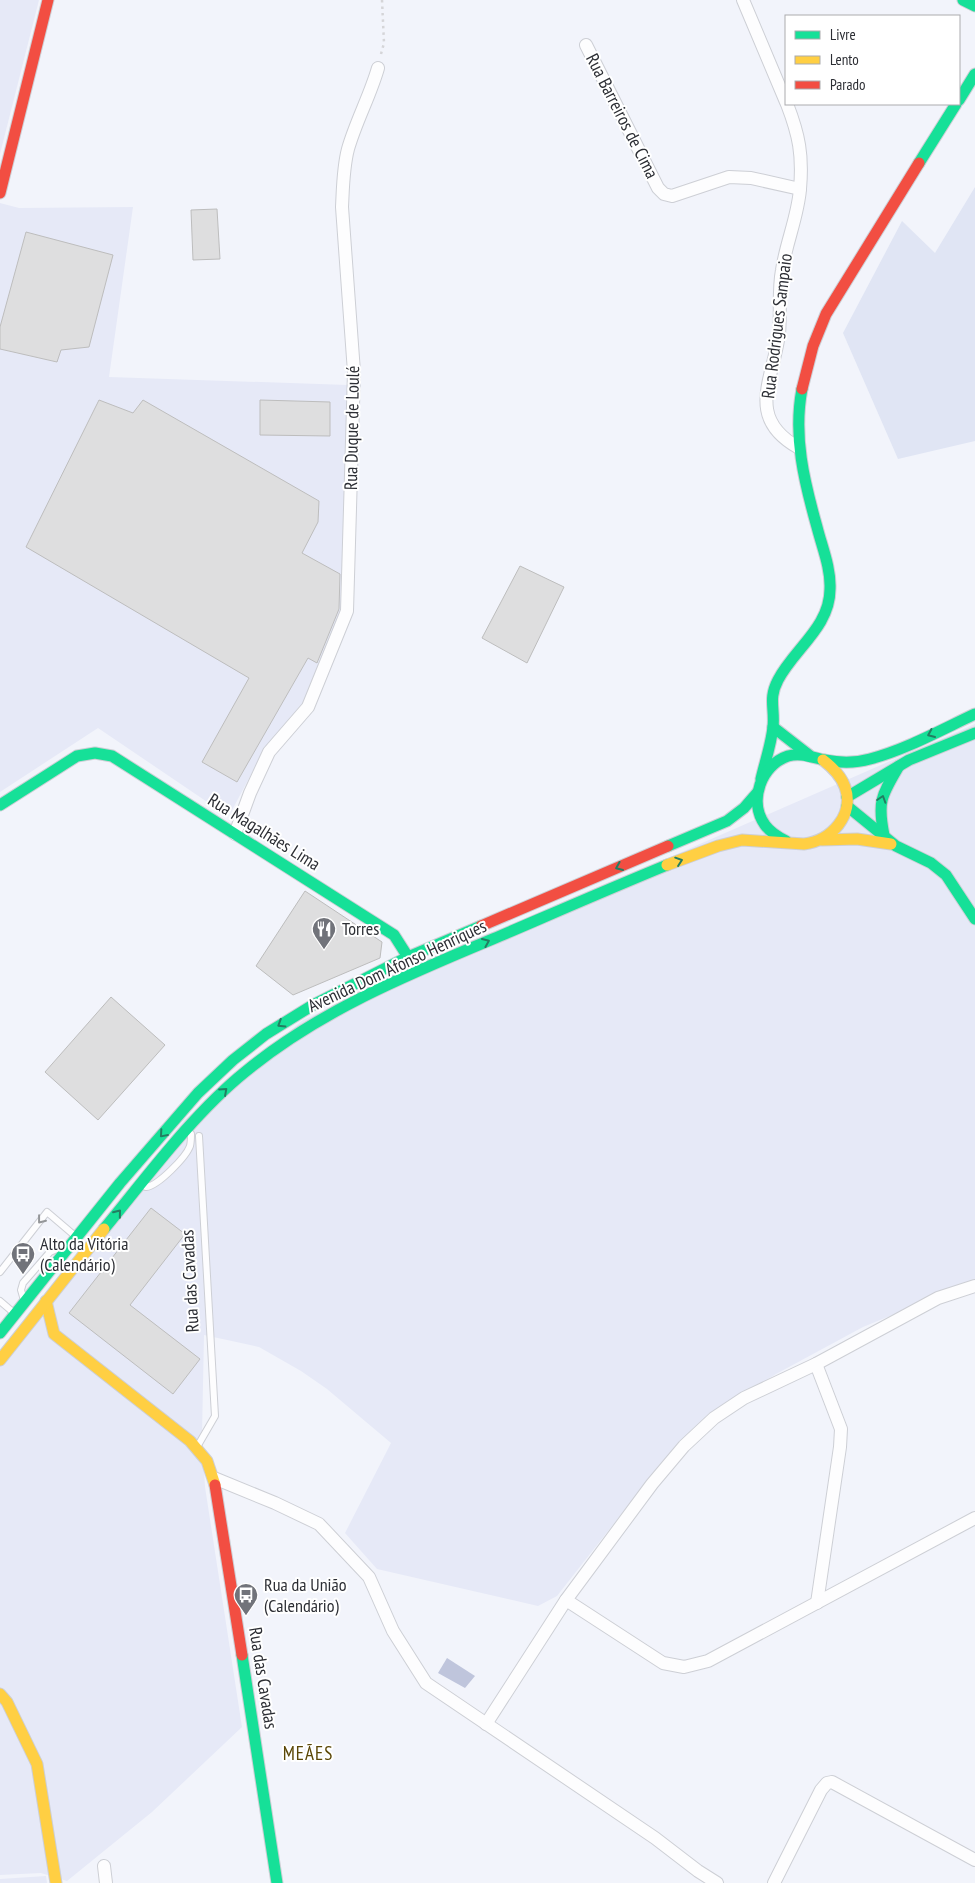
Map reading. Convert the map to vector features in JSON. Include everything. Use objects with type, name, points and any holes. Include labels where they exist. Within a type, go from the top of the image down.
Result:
[{"type":"main road","points":[[0,193],[48,0]]},
{"type":"main road","points":[[964,0],[975,6]]},
{"type":"main road","points":[[960,98],[975,74]]},
{"type":"main road","points":[[788,842],[774,835],[764,823],[758,808],[758,789],[773,727],[770,704],[772,692],[785,668],[820,622],[830,600],[829,576],[799,448],[799,403],[804,373],[819,329],[955,105]]},
{"type":"main road","name":"Avenida Dom Afonso Henriques","points":[[0,1334],[120,1183],[198,1092],[233,1060],[266,1034],[313,1005],[408,957],[727,822],[744,808],[758,789],[764,776],[778,761],[788,756],[809,755],[823,760],[846,762],[870,760],[975,714]]},
{"type":"main road","points":[[773,727],[809,755]]},
{"type":"main road","points":[[822,840],[834,831],[842,820],[847,802],[899,766],[975,733]]},
{"type":"main road","name":"Rua Magalhães Lima","points":[[0,804],[77,756],[91,752],[101,752],[112,756],[394,935],[408,957]]},
{"type":"main road","name":"Avenida Dom Afonso Henriques","points":[[823,760],[835,769],[844,782],[847,802]]},
{"type":"main road","points":[[884,835],[878,813],[880,798],[899,766]]},
{"type":"main road","points":[[847,802],[896,846],[931,863],[946,876],[975,918]]},
{"type":"main road","name":"Avenida Dom Afonso Henriques","points":[[0,1360],[139,1187],[211,1103],[244,1073],[319,1020],[416,972],[670,864],[734,842],[761,839],[806,844],[822,840],[851,838],[871,840],[896,846]]},
{"type":"main road","points":[[21,1333],[54,1334],[46,1301]]},
{"type":"main road","name":"Rua das Cavadas","points":[[54,1334],[190,1441],[207,1461],[214,1478],[277,1883]]},
{"type":"main road","points":[[0,1694],[7,1702],[37,1764],[56,1883]]},
{"type":"street","name":"Rua Rodrigues Sampaio","points":[[743,0],[785,101]]},
{"type":"street","name":"Rua Barreiros de Cima","points":[[586,45],[658,188],[664,194],[672,196],[729,177],[751,178],[800,189]]},
{"type":"street","name":"Rua Duque de Loulé","points":[[235,834],[250,793],[269,752],[308,707],[347,611],[354,372],[342,208],[344,169],[349,149],[378,68]]},
{"type":"street","name":"Rua Rodrigues Sampaio","points":[[787,105],[801,149],[800,189],[781,271],[780,322],[767,384],[766,399],[772,425],[780,436],[799,448]]},
{"type":"street","points":[[486,1724],[566,1600],[652,1484],[684,1446],[714,1418],[744,1398],[816,1364],[938,1298],[975,1286]]},
{"type":"street","points":[[816,1364],[841,1430],[817,1603]]},
{"type":"street","points":[[214,1478],[319,1524],[369,1577],[393,1631],[426,1683],[655,1838],[717,1883]]},
{"type":"street","points":[[566,1600],[663,1663],[684,1666],[708,1661],[975,1518]]},
{"type":"street","points":[[774,1883],[822,1790],[827,1783],[832,1782],[975,1860]]},
{"type":"street","points":[[104,1866],[106,1883]]},
{"type":"lane","name":"Rua das Cavadas","points":[[196,1449],[214,1416],[199,1136]]},
{"type":"lane","points":[[0,1272],[47,1212],[73,1242]]},
{"type":"lane","points":[[0,1301],[16,1314]]},
{"type":"path","points":[[378,68],[384,43],[382,0]]},
{"type":"shaded area","points":[[0,0],[39,0],[0,154]]},
{"type":"shaded area","points":[[975,187],[975,441],[898,459],[843,333],[902,221],[935,253]]},
{"type":"shaded area","points":[[0,203],[19,208],[133,207],[109,377],[348,385],[344,606],[302,705],[272,739],[231,812],[225,814],[98,728],[0,792]]},
{"type":"shaded area","points":[[975,724],[975,1281],[863,1327],[776,1374],[718,1410],[634,1498],[557,1596],[538,1606],[377,1569],[345,1533],[391,1443],[327,1389],[301,1371],[259,1347],[204,1335],[202,1434],[205,1487],[242,1727],[152,1812],[67,1881],[41,1873],[0,1875],[0,1358],[184,1120],[303,1020],[535,916]]},
{"type":"shaded area","points":[[46,1876],[47,1883],[0,1883],[0,1879]]},
{"type":"water","points":[[447,1658],[475,1676],[465,1688],[438,1673]]},
{"type":"building","points":[[217,209],[220,259],[193,260],[191,210]]},
{"type":"building","points":[[26,232],[113,255],[89,347],[61,350],[57,362],[0,349],[0,327]]},
{"type":"building","points":[[99,400],[133,413],[143,400],[319,501],[318,522],[302,553],[340,574],[339,609],[317,663],[308,658],[237,782],[202,762],[249,678],[26,547]]},
{"type":"building","points":[[260,400],[330,402],[330,436],[260,435]]},
{"type":"building","points":[[520,566],[564,587],[527,663],[482,638]]},
{"type":"building","name":"Torres","points":[[305,891],[382,942],[380,958],[293,995],[256,966]]},
{"type":"building","points":[[111,997],[165,1045],[98,1120],[45,1072]]},
{"type":"building","points":[[151,1208],[185,1234],[130,1305],[200,1359],[173,1394],[69,1313]]},
{"type":"traffic: fast","points":[[963,0],[975,6]]},
{"type":"traffic: fast","points":[[960,98],[975,74]]},
{"type":"traffic: fast","points":[[919,163],[955,105]]},
{"type":"traffic: fast","points":[[761,779],[772,734],[773,693],[775,687],[785,669],[818,626],[828,603],[830,589],[828,565],[808,493],[801,458],[799,424],[802,389]]},
{"type":"traffic: fast","points":[[786,841],[767,828],[760,816],[758,805],[758,795],[764,775],[779,761],[793,755],[836,762],[865,760],[911,745],[975,714]]},
{"type":"traffic: fast","points":[[773,727],[809,755]]},
{"type":"traffic: fast","points":[[847,797],[909,760],[975,733]]},
{"type":"traffic: fast","points":[[0,805],[77,756],[95,753],[112,756],[394,935],[408,957]]},
{"type":"traffic: fast","points":[[884,835],[881,814],[882,799],[899,766]]},
{"type":"traffic: fast","points":[[668,846],[727,821],[744,808],[757,793]]},
{"type":"traffic: fast","points":[[847,806],[896,846],[931,863],[946,875],[975,919]]},
{"type":"traffic: fast","points":[[104,1229],[171,1147],[207,1107],[245,1072],[304,1030],[335,1011],[400,979],[667,865]]},
{"type":"traffic: fast","points":[[0,1333],[120,1183],[198,1093],[233,1060],[266,1034],[313,1005],[408,957],[481,926]]},
{"type":"traffic: fast","points":[[242,1655],[277,1883]]},
{"type":"traffic: slow","points":[[667,865],[718,846],[742,840],[804,844],[823,838],[838,825],[844,817],[847,807],[845,787],[841,779],[833,768],[823,760]]},
{"type":"traffic: slow","points":[[822,840],[857,839],[891,844]]},
{"type":"traffic: slow","points":[[0,1360],[104,1229]]},
{"type":"traffic: slow","points":[[46,1301],[54,1334],[190,1441],[207,1461],[215,1485]]},
{"type":"traffic: slow","points":[[0,1694],[7,1702],[37,1764],[56,1883]]},
{"type":"traffic: jam","points":[[0,193],[48,0]]},
{"type":"traffic: jam","points":[[802,389],[813,346],[826,314],[919,163]]},
{"type":"traffic: jam","points":[[481,926],[668,846]]},
{"type":"traffic: jam","points":[[215,1485],[242,1655]]},
{"type":"place","name":"Torres","points":[[324,950]]},
{"type":"place","name":"Alto da Vitória (Calendário)","points":[[23,1275]]},
{"type":"place","name":"Rua da União (Calendário)","points":[[246,1616]]},
{"type":"district","name":"MEÃES","points":[[308,1753]]}]
